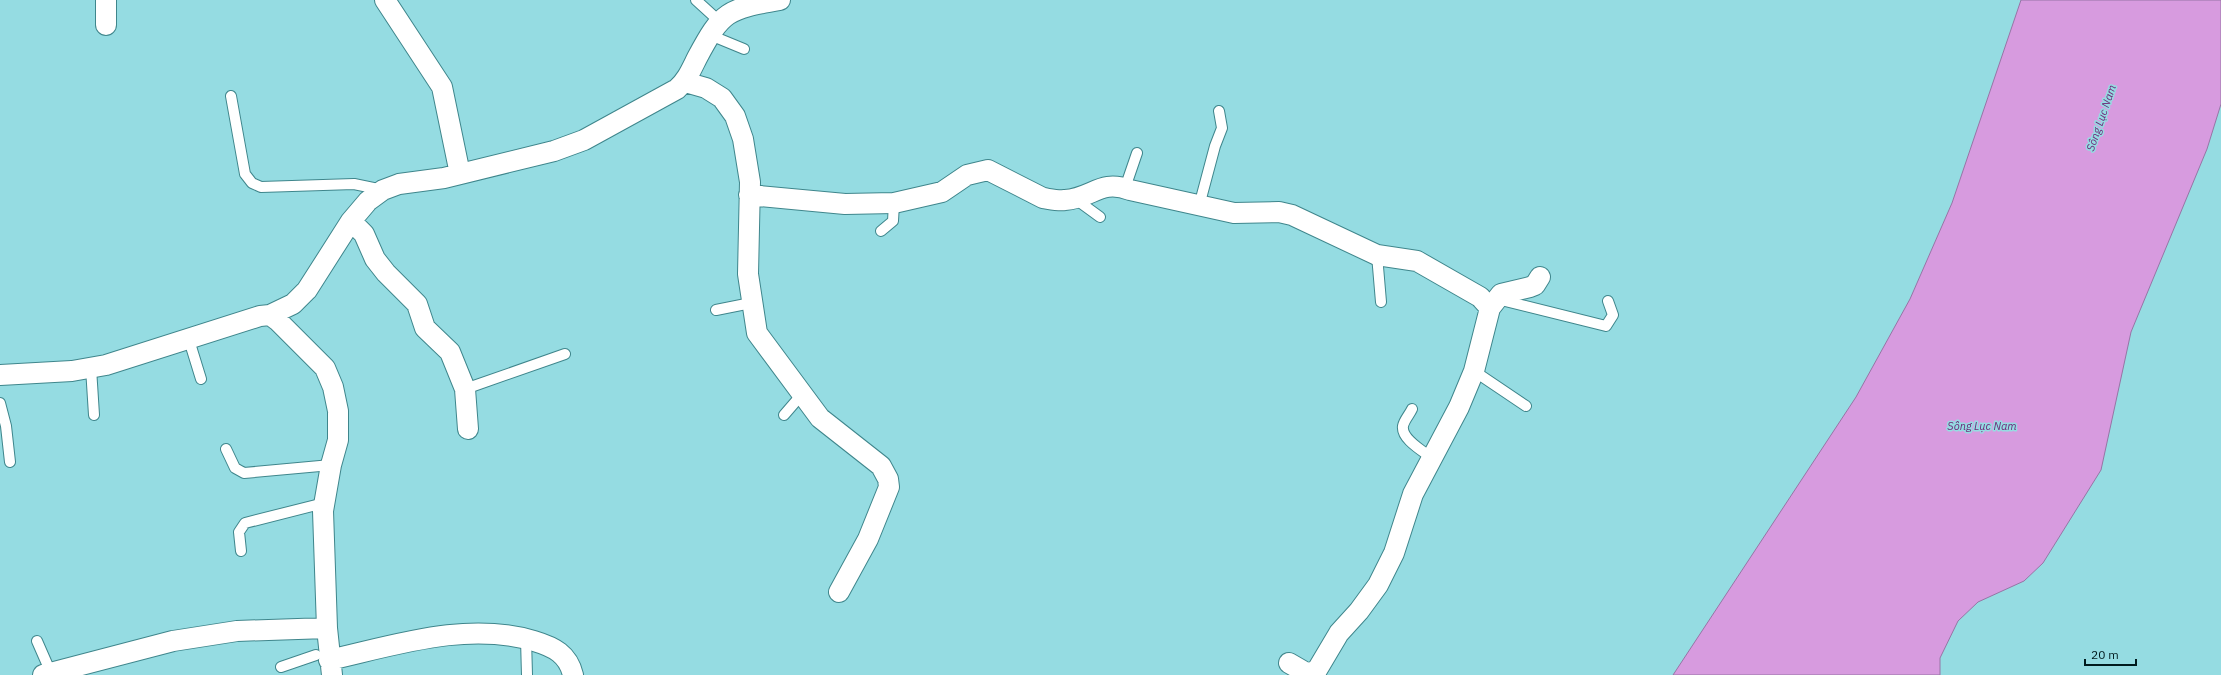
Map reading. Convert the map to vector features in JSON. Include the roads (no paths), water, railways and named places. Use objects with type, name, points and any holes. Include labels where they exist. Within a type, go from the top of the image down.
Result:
[{"type":"street","points":[[106,0],[106,25]]},
{"type":"street","points":[[0,374],[72,371],[106,365],[189,340],[260,316],[270,315],[293,304],[307,290],[352,221],[368,201],[383,190],[399,184],[460,174],[554,151],[584,140],[677,89],[685,82],[715,28],[737,9],[780,0]]},
{"type":"street","points":[[392,3],[442,87],[460,174]]},
{"type":"street","points":[[685,82],[706,88],[722,98],[735,116],[743,139],[748,167],[749,195],[747,251],[751,303],[757,333],[826,424],[881,466],[888,479],[889,487],[868,539],[839,592]]},
{"type":"street","points":[[749,195],[845,204],[894,203],[942,192],[967,175],[988,170],[1043,198],[1065,200],[1107,186],[1118,186],[1234,213],[1279,212],[1292,215],[1377,256],[1417,261],[1493,303]]},
{"type":"street","points":[[352,221],[364,234],[376,259],[386,273],[417,304],[425,328],[450,352],[466,389],[468,429]]},
{"type":"street","points":[[1289,663],[1308,674],[1318,670],[1339,633],[1359,611],[1378,585],[1394,553],[1413,494],[1459,407],[1474,371],[1493,303],[1504,293],[1535,285],[1540,276]]},
{"type":"street","points":[[270,315],[318,359],[325,368],[333,386],[338,410],[338,440],[331,465],[323,511],[327,628],[326,659],[431,638],[490,632],[526,639],[545,645],[564,654],[570,664],[573,675]]},
{"type":"street","points":[[47,674],[80,670],[173,641],[245,631],[327,628]]},
{"type":"lane","points":[[696,0],[715,28],[744,49]]},
{"type":"lane","points":[[231,96],[245,174],[252,183],[261,187],[354,184],[383,190]]},
{"type":"lane","points":[[1199,206],[1215,146],[1222,128],[1219,111]]},
{"type":"lane","points":[[1125,188],[1137,152]]},
{"type":"lane","points":[[1074,198],[1100,217]]},
{"type":"lane","points":[[881,231],[893,221],[894,203]]},
{"type":"lane","points":[[1377,256],[1381,302]]},
{"type":"lane","points":[[1493,303],[1606,326],[1613,315],[1608,301]]},
{"type":"lane","points":[[716,310],[751,303]]},
{"type":"lane","points":[[189,340],[201,379]]},
{"type":"lane","points":[[466,389],[565,354]]},
{"type":"lane","points":[[91,368],[94,415]]},
{"type":"lane","points":[[1474,371],[1526,406]]},
{"type":"lane","points":[[784,415],[803,393]]},
{"type":"lane","points":[[0,403],[6,426],[10,462]]},
{"type":"lane","points":[[1412,409],[1403,425],[1404,431],[1408,439],[1432,458]]},
{"type":"lane","points":[[226,449],[235,468],[244,473],[331,465]]},
{"type":"lane","points":[[241,551],[240,532],[245,523],[324,503]]},
{"type":"lane","points":[[526,639],[528,675]]},
{"type":"lane","points":[[38,641],[47,674]]},
{"type":"lane","points":[[282,667],[326,659]]},
{"type":"water","name":"Sông Lục Nam","points":[[2021,0],[2221,0],[2221,104],[2207,149],[2131,332],[2101,470],[2043,563],[2024,581],[1978,602],[1958,621],[1940,658],[1940,675],[1673,675],[1856,397],[1910,299],[1952,203]]}]
